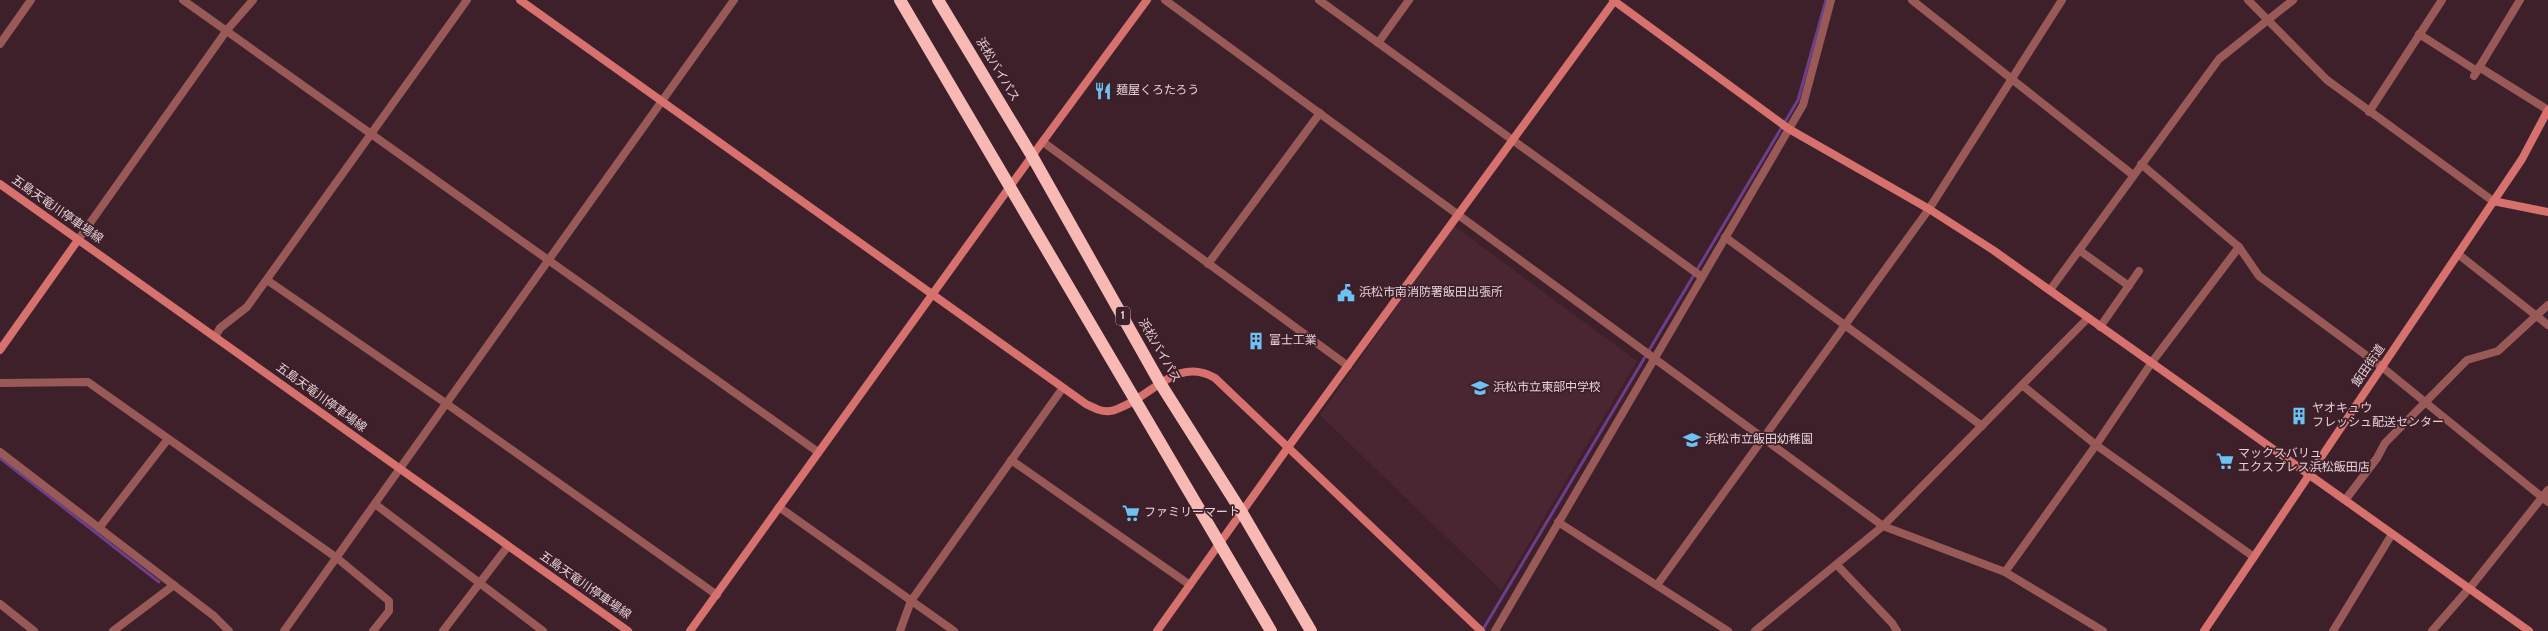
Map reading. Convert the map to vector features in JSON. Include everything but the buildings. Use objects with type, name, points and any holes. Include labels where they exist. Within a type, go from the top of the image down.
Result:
[{"type":"highway","points":[[900,0],[1271,631]]},
{"type":"highway","name":"浜松バイパス","points":[[938,0],[1032,156],[1160,382],[1241,511],[1310,631]]},
{"type":"street","points":[[0,44],[31,0]]},
{"type":"street","points":[[183,0],[818,452]]},
{"type":"street","points":[[0,350],[227,30],[254,0]]},
{"type":"street","points":[[215,337],[220,328],[247,307],[467,0]]},
{"type":"street","points":[[520,0],[933,294],[1062,389],[1098,410],[1111,412],[1136,400],[1160,382],[1184,371],[1204,372],[1226,386],[1481,631]]},
{"type":"street","points":[[284,631],[399,469],[448,404],[734,0]]},
{"type":"street","points":[[690,631],[1032,156],[1147,0]]},
{"type":"street","points":[[1165,0],[1655,357],[1883,526],[2004,572],[2103,631]]},
{"type":"street","points":[[1319,0],[1702,277]]},
{"type":"street","points":[[1378,43],[1409,0]]},
{"type":"street","points":[[1157,631],[1288,446],[1348,366],[1614,0],[1788,129],[1929,209],[1993,250],[2529,631]]},
{"type":"street","points":[[1495,631],[1803,104],[1832,0]]},
{"type":"street","points":[[1912,0],[2133,175]]},
{"type":"street","points":[[1657,584],[1929,209],[2062,0]]},
{"type":"street","points":[[2248,0],[2327,80],[2493,201],[2548,212]]},
{"type":"street","points":[[2050,290],[2219,58],[2293,0]]},
{"type":"street","points":[[2369,112],[2442,0]]},
{"type":"street","points":[[2476,71],[2520,0]]},
{"type":"street","points":[[2419,34],[2476,71],[2548,110]]},
{"type":"street","name":"飯田街道","points":[[2204,631],[2522,159],[2548,110]]},
{"type":"street","points":[[1208,264],[1320,113]]},
{"type":"street","points":[[1043,142],[1348,366]]},
{"type":"street","points":[[2141,164],[2239,247],[2259,276],[2382,367],[2545,499]]},
{"type":"street","name":"五島天竜川停車場線","points":[[0,184],[628,631]]},
{"type":"street","points":[[1725,237],[1982,426]]},
{"type":"street","points":[[2004,572],[2096,446],[2152,362],[2239,247]]},
{"type":"street","points":[[2079,250],[2129,286]]},
{"type":"street","points":[[2458,254],[2548,325]]},
{"type":"street","points":[[2100,327],[2139,271]]},
{"type":"street","points":[[267,280],[448,404],[717,595]]},
{"type":"street","points":[[2346,500],[2377,458],[2385,443],[2467,360],[2498,352],[2538,317],[2548,305]]},
{"type":"street","points":[[1755,631],[1883,526],[2088,318]]},
{"type":"street","points":[[0,383],[88,382],[337,558],[389,601],[390,611],[373,631]]},
{"type":"street","points":[[2022,386],[2096,446],[2254,557]]},
{"type":"street","points":[[900,631],[911,601],[1062,389]]},
{"type":"street","points":[[99,528],[168,439]]},
{"type":"street","points":[[0,452],[214,616],[229,631]]},
{"type":"street","points":[[1011,460],[1190,585]]},
{"type":"street","points":[[2432,631],[2468,587],[2545,499],[2548,490]]},
{"type":"street","points":[[375,504],[541,630]]},
{"type":"street","points":[[779,507],[954,631]]},
{"type":"street","points":[[1558,522],[1657,584],[1728,631]]},
{"type":"street","points":[[2333,631],[2392,534]]},
{"type":"street","points":[[443,631],[508,546]]},
{"type":"street","points":[[1837,564],[1892,623],[1897,631]]},
{"type":"street","points":[[113,631],[174,585]]},
{"type":"street","points":[[0,604],[34,631]]},
{"type":"shaded area","name":"浜松市立東部中学校","points":[[1454,226],[1637,361],[1501,590],[1320,415]]},
{"type":"waterway","points":[[1482,631],[1798,100],[1826,0]]},
{"type":"waterway","points":[[0,458],[159,582]]},
{"type":"place","name":"麺屋くろたろう","points":[[1103,91]]},
{"type":"place","name":"浜松市南消防署飯田出張所","points":[[1346,293]]},
{"type":"place","name":"富士工業","points":[[1256,341]]},
{"type":"place","name":"浜松市立東部中学校","points":[[1480,388]]},
{"type":"place","name":"ヤオキュウ フレッシュ配送センター","points":[[2299,416]]},
{"type":"place","name":"浜松市立飯田幼稚園","points":[[1692,440]]},
{"type":"place","name":"マックスバリュ エクスプレス浜松飯田店","points":[[2225,461]]},
{"type":"place","name":"ファミリーマート","points":[[1131,513]]}]
